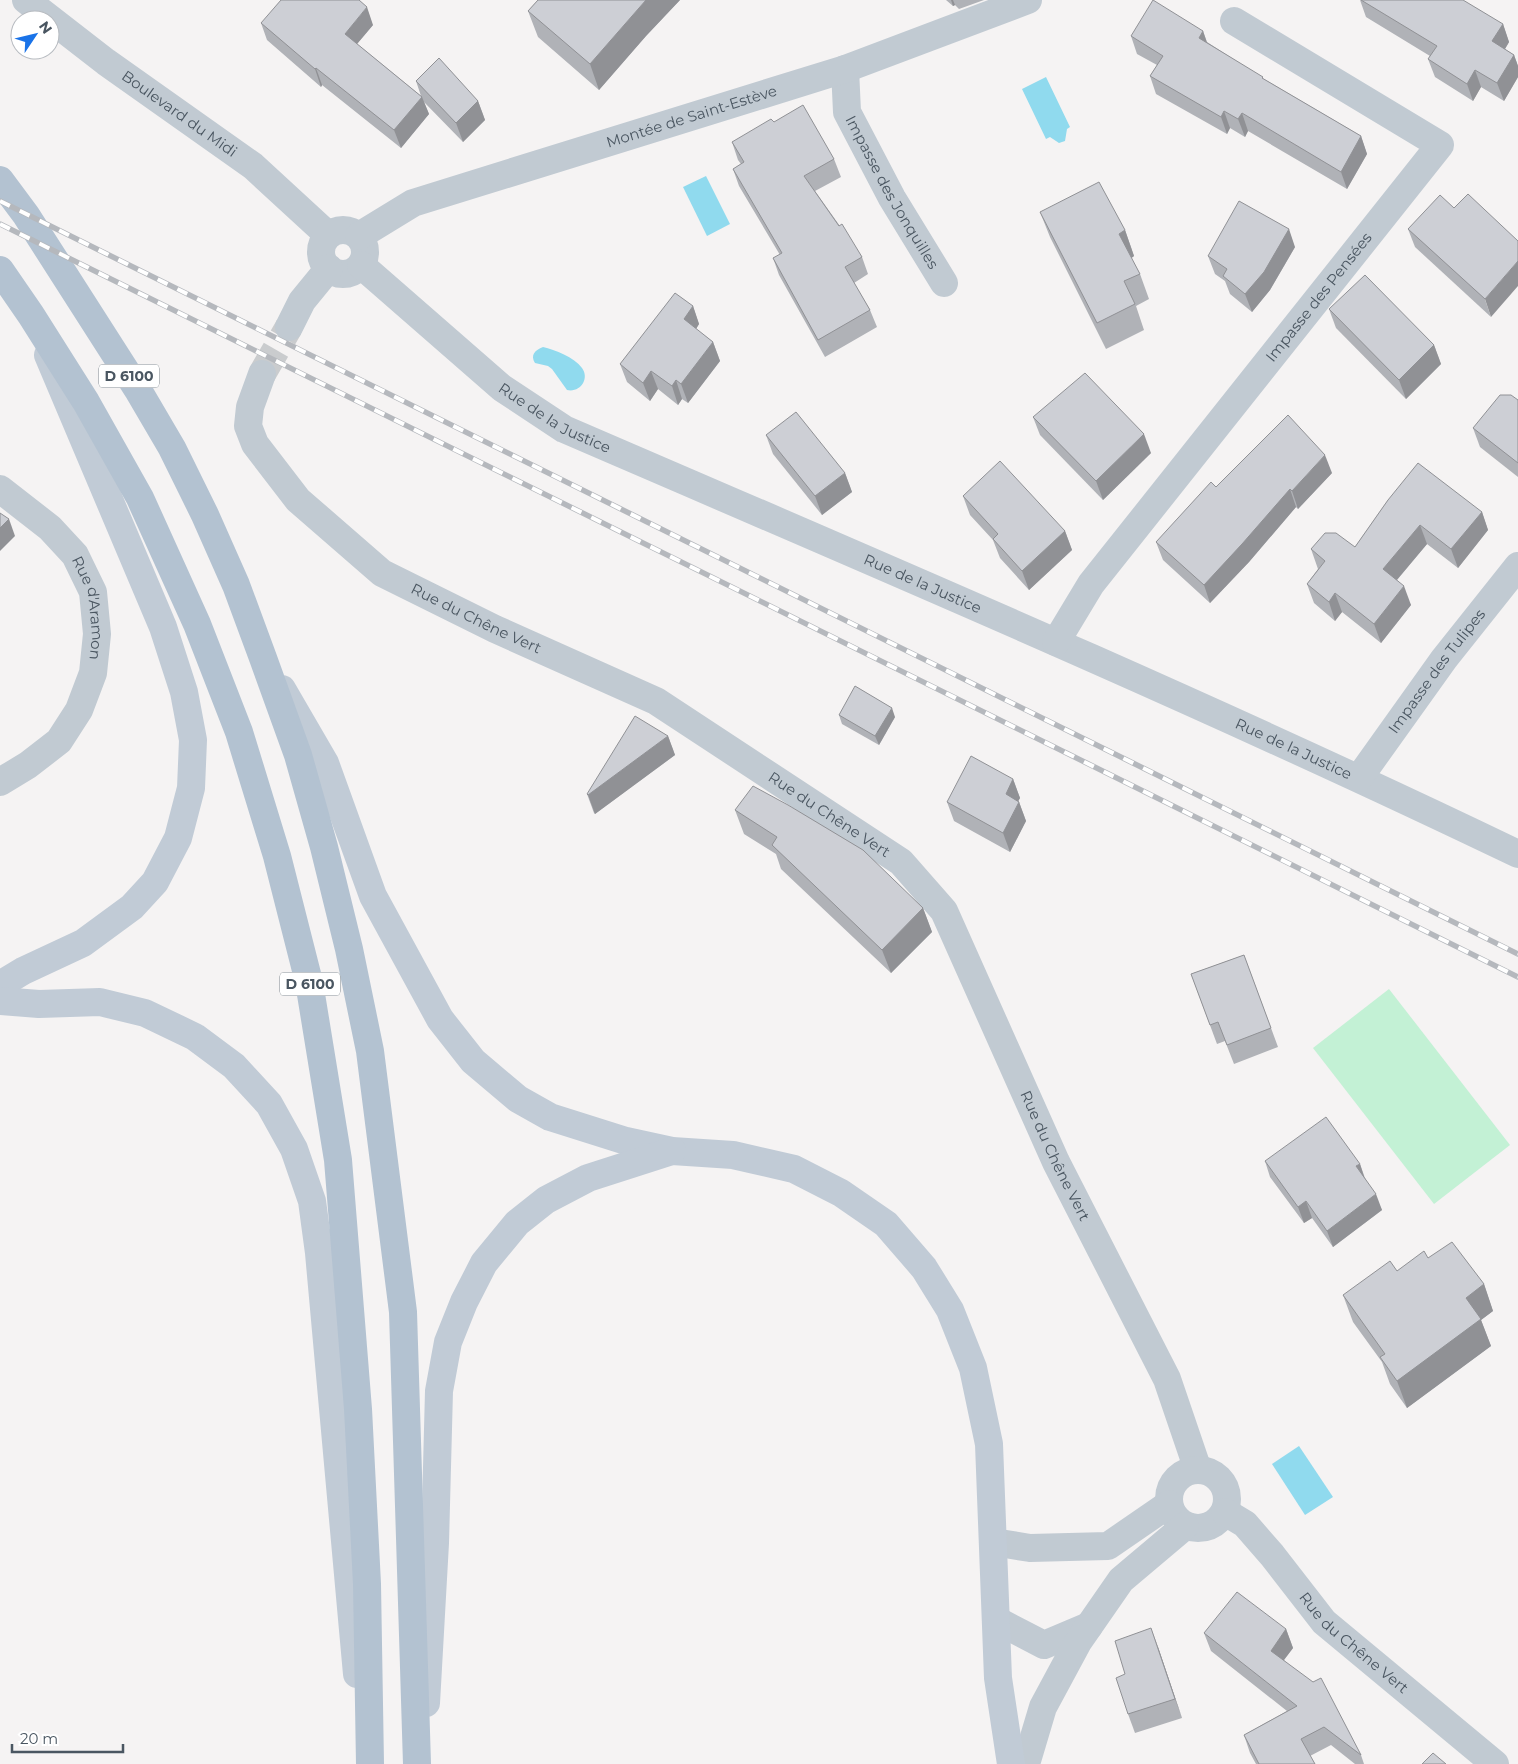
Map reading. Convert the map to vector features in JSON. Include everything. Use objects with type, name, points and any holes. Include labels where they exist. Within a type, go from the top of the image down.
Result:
[{"type":"main road","name":"D 6100","points":[[0,180],[26,215],[138,390],[172,448],[205,515],[236,584],[298,754],[324,847],[349,949],[370,1051],[403,1312],[417,1764]]},
{"type":"main road","name":"D 6100","points":[[0,270],[86,402],[140,498],[197,624],[239,732],[277,856],[310,982],[338,1160],[358,1409],[367,1584],[370,1764]]},
{"type":"main road","points":[[0,985],[23,971],[83,943],[132,907],[155,882],[178,838],[191,788],[193,740],[184,692],[163,627],[31,315]]},
{"type":"main road","points":[[263,658],[324,762],[373,896],[440,1019],[473,1061],[518,1099],[550,1117],[626,1141],[672,1151],[733,1155],[794,1169],[841,1193],[886,1224],[924,1268],[950,1310],[973,1368],[989,1444],[998,1678],[1011,1764]]},
{"type":"main road","points":[[0,1001],[39,1004],[100,1002],[145,1013],[195,1037],[234,1066],[269,1104],[294,1149],[312,1201],[319,1253],[366,1764]]},
{"type":"main road","points":[[422,1764],[435,1543],[438,1391],[448,1342],[464,1302],[484,1263],[517,1223],[546,1200],[588,1178],[672,1151]]},
{"type":"street","name":"Boulevard du Midi","points":[[26,0],[106,62],[252,166],[328,236]]},
{"type":"street","name":"Montée de Saint-Estève","points":[[359,236],[413,203],[845,69],[1028,0]]},
{"type":"street","name":"Impasse des Pensées","points":[[1056,642],[1091,584],[1440,145],[1234,21]]},
{"type":"street","name":"Impasse des Jonquilles","points":[[845,69],[847,112],[892,198],[944,283]]},
{"type":"street","points":[[344,230],[359,236],[364,245],[365,256],[361,265],[353,272],[343,274],[333,271],[325,264],[321,255],[322,244],[328,236],[335,231],[344,230]]},
{"type":"street","name":"Rue de la Justice","points":[[361,265],[502,388],[564,429],[1056,642],[1359,778],[1518,854]]},
{"type":"street","points":[[288,327],[302,301],[329,268]]},
{"type":"street","name":"Rue du Chêne Vert","points":[[262,374],[250,407],[248,426],[255,444],[298,500],[382,573],[495,629],[656,701],[901,862],[944,911],[1056,1162],[1167,1379],[1198,1470]]},
{"type":"street","name":"Rue d'Aramon","points":[[0,489],[50,528],[75,555],[93,592],[97,634],[93,673],[79,710],[58,741],[28,765],[0,782]]},
{"type":"street","name":"Impasse des Tulipes","points":[[1359,778],[1444,659],[1518,566]]},
{"type":"street","points":[[1198,1470],[1217,1476],[1224,1484],[1228,1503],[1220,1520],[1212,1525],[1194,1529],[1185,1526],[1172,1513],[1169,1504],[1169,1493],[1173,1484],[1180,1476],[1188,1471],[1198,1470]]},
{"type":"street","points":[[993,1542],[1030,1548],[1108,1546],[1169,1504]]},
{"type":"street","name":"Rue du Chêne Vert","points":[[1225,1512],[1245,1524],[1272,1555],[1324,1622],[1495,1764]]},
{"type":"street","points":[[1026,1764],[1043,1707],[1078,1642],[1121,1580],[1185,1526]]},
{"type":"street","points":[[996,1620],[1044,1645],[1089,1626]]},
{"type":"green space","points":[[1389,989],[1510,1145],[1434,1204],[1313,1048]]},
{"type":"water","points":[[1046,77],[1070,127],[1067,129],[1065,141],[1059,143],[1050,137],[1046,139],[1022,89]]},
{"type":"water","points":[[706,176],[730,224],[707,236],[683,187]]},
{"type":"water","points":[[543,347],[564,354],[579,364],[585,376],[580,387],[567,390],[552,369],[535,363],[534,353]]},
{"type":"water","points":[[1299,1446],[1333,1497],[1305,1515],[1272,1464]]},
{"type":"building","points":[[281,0],[359,0],[367,7],[345,34],[422,97],[394,130],[315,69],[261,23]]},
{"type":"building","points":[[538,0],[646,0],[590,64],[528,11]]},
{"type":"building","points":[[1153,0],[1203,31],[1199,38],[1262,78],[1361,136],[1341,172],[1242,113],[1238,119],[1224,111],[1221,117],[1150,76],[1163,56],[1131,36]]},
{"type":"building","points":[[1361,0],[1463,0],[1503,24],[1492,41],[1514,55],[1497,83],[1475,70],[1467,84],[1428,59],[1437,46]]},
{"type":"building","points":[[439,58],[478,101],[456,123],[416,81]]},
{"type":"building","points":[[803,105],[834,159],[804,176],[839,226],[842,224],[862,257],[845,267],[870,310],[818,340],[773,258],[782,253],[733,169],[744,162],[732,142],[771,119],[774,122]]},
{"type":"building","points":[[1099,182],[1125,230],[1119,234],[1140,274],[1124,281],[1135,304],[1097,323],[1040,212]]},
{"type":"building","points":[[1468,194],[1518,241],[1518,261],[1485,299],[1408,229],[1440,195],[1454,208]]},
{"type":"building","points":[[1239,201],[1289,229],[1264,272],[1245,294],[1223,276],[1227,269],[1208,256]]},
{"type":"building","points":[[1365,275],[1434,345],[1399,380],[1329,309]]},
{"type":"building","points":[[675,293],[693,306],[684,319],[713,342],[681,384],[676,380],[672,386],[651,371],[643,383],[620,364]]},
{"type":"building","points":[[1085,373],[1144,434],[1096,481],[1033,417]]},
{"type":"building","points":[[1500,395],[1511,395],[1518,400],[1518,463],[1473,428]]},
{"type":"building","points":[[796,412],[845,473],[815,496],[766,435]]},
{"type":"building","points":[[1288,415],[1325,455],[1292,491],[1290,489],[1204,585],[1156,542],[1211,482],[1216,487]]},
{"type":"building","points":[[1000,461],[1065,531],[1022,571],[993,539],[998,534],[963,496]]},
{"type":"building","points":[[1418,463],[1482,512],[1451,549],[1420,525],[1383,569],[1404,586],[1374,624],[1335,593],[1329,602],[1307,584],[1325,561],[1311,549],[1325,533],[1336,533],[1355,547],[1388,500]]},
{"type":"building","points":[[0,513],[9,519],[0,528]]},
{"type":"building","points":[[855,686],[892,708],[875,736],[839,715]]},
{"type":"building","points":[[635,716],[668,736],[588,795],[587,794]]},
{"type":"building","points":[[971,756],[1013,779],[1006,794],[1019,802],[1003,833],[947,802]]},
{"type":"building","points":[[753,786],[863,850],[923,908],[882,950],[772,845],[777,837],[735,810]]},
{"type":"building","points":[[1244,955],[1271,1028],[1227,1045],[1218,1022],[1210,1025],[1191,974]]},
{"type":"building","points":[[1326,1117],[1360,1164],[1356,1166],[1376,1194],[1327,1231],[1306,1201],[1298,1207],[1265,1161]]},
{"type":"building","points":[[1452,1242],[1484,1284],[1466,1298],[1481,1319],[1397,1381],[1380,1357],[1385,1354],[1343,1295],[1390,1261],[1397,1271],[1424,1251],[1428,1258]]},
{"type":"building","points":[[1237,1592],[1286,1629],[1271,1651],[1313,1682],[1321,1678],[1361,1755],[1324,1727],[1301,1739],[1315,1764],[1259,1764],[1244,1735],[1297,1706],[1204,1633]]},
{"type":"building","points":[[1151,1628],[1175,1699],[1128,1714],[1116,1678],[1125,1674],[1115,1641]]},
{"type":"building","points":[[1433,1753],[1446,1764],[1422,1764]]},
{"type":"tunnel","points":[[262,374],[289,327]]},
{"type":"railway","points":[[0,201],[1518,954]]},
{"type":"railway","points":[[0,224],[1518,977]]}]
